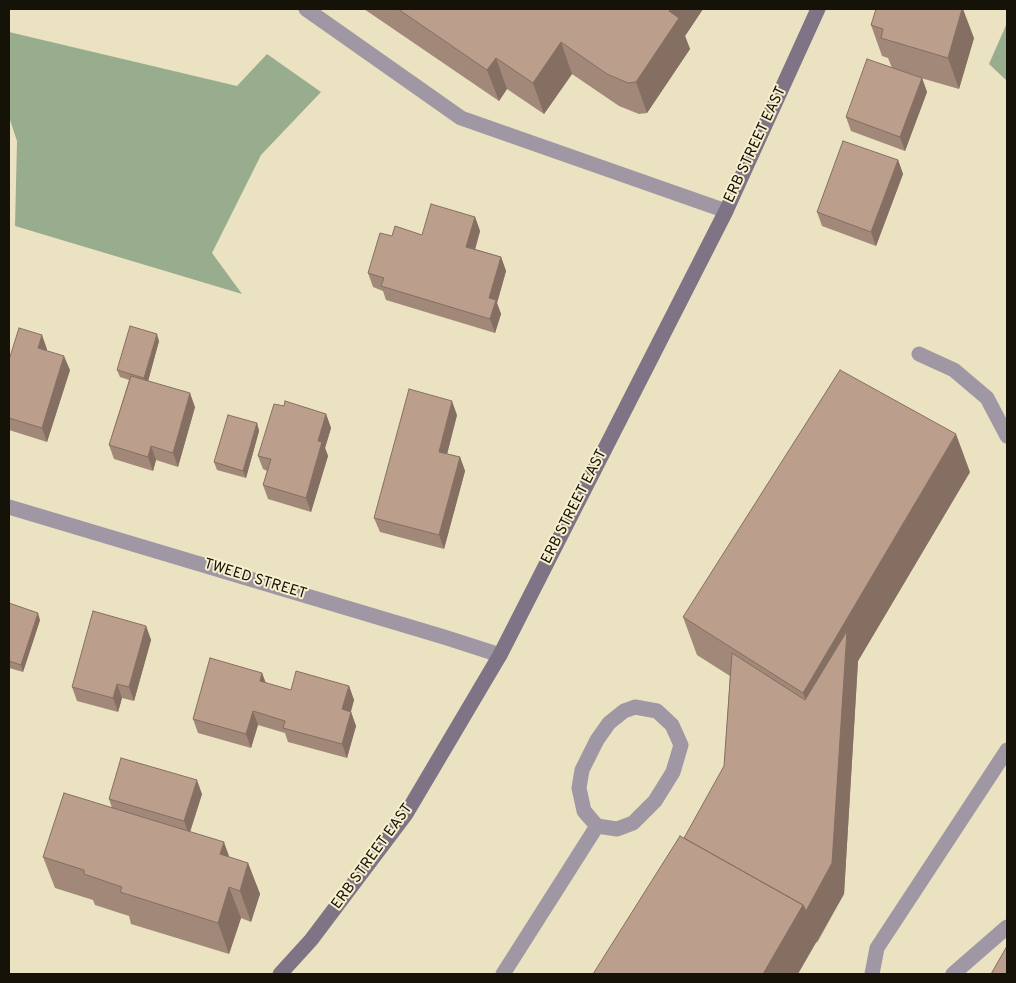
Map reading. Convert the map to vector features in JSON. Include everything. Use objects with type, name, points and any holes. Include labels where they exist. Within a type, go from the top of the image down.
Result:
[{"type":"main road","name":"ERB STREET EAST","points":[[280,974],[311,940],[406,814],[500,656],[726,210],[818,9]]},
{"type":"street","points":[[306,9],[461,118],[726,210]]},
{"type":"street","points":[[919,354],[954,370],[986,398],[1007,436]]},
{"type":"street","name":"TWEED STREET","points":[[9,507],[424,630],[500,656]]},
{"type":"street","points":[[635,706],[657,711],[672,725],[682,745],[674,772],[655,801],[633,823],[617,829],[597,826],[584,811],[579,788],[582,770],[597,740],[608,723],[624,711],[635,706]]},
{"type":"street","points":[[872,974],[877,948],[1007,750]]},
{"type":"street","points":[[503,974],[597,826]]},
{"type":"street","points":[[952,974],[1007,927]]},
{"type":"green space","points":[[1007,23],[1007,81],[989,64]]},
{"type":"green space","points":[[9,32],[237,86],[267,54],[321,92],[261,155],[212,253],[242,294],[15,226],[17,141],[9,117]]},
{"type":"building","points":[[398,9],[671,9],[669,11],[679,18],[636,82],[628,83],[607,74],[561,42],[533,83],[496,58],[487,70]]},
{"type":"building","points":[[876,9],[962,9],[948,58],[881,38],[883,29],[871,25]]},
{"type":"building","points":[[867,59],[922,78],[900,137],[846,117]]},
{"type":"building","points":[[843,141],[898,160],[871,232],[817,212]]},
{"type":"building","points":[[431,204],[475,217],[466,247],[501,257],[489,298],[496,300],[490,319],[381,286],[384,278],[368,273],[380,233],[392,236],[395,226],[422,235]]},
{"type":"building","points":[[130,326],[157,334],[144,378],[117,370]]},
{"type":"building","points":[[19,328],[42,335],[38,348],[64,356],[42,428],[9,418],[9,360]]},
{"type":"building","points":[[840,370],[956,434],[803,693],[683,617]]},
{"type":"building","points":[[131,376],[190,393],[173,453],[151,446],[148,457],[109,445]]},
{"type":"building","points":[[409,389],[452,401],[439,452],[460,457],[439,535],[374,518]]},
{"type":"building","points":[[285,401],[326,414],[318,441],[322,442],[306,498],[263,485],[271,459],[258,456],[274,404],[284,406]]},
{"type":"building","points":[[228,415],[257,423],[243,471],[214,462]]},
{"type":"building","points":[[9,603],[38,613],[21,665],[9,661]]},
{"type":"building","points":[[93,611],[146,626],[129,687],[117,684],[113,698],[72,687]]},
{"type":"building","points":[[847,631],[832,863],[806,911],[803,905],[684,838],[724,766],[732,653],[805,700]]},
{"type":"building","points":[[210,658],[262,673],[260,681],[291,690],[296,671],[349,686],[342,709],[351,712],[342,744],[283,728],[285,721],[253,711],[246,734],[193,719]]},
{"type":"building","points":[[121,758],[197,780],[184,821],[109,799]]},
{"type":"building","points":[[64,793],[224,842],[220,854],[248,863],[240,891],[229,887],[218,923],[120,892],[122,887],[84,874],[84,870],[43,857]]},
{"type":"building","points":[[680,836],[803,905],[763,974],[593,974]]},
{"type":"building","points":[[1007,946],[1007,974],[991,974]]}]
